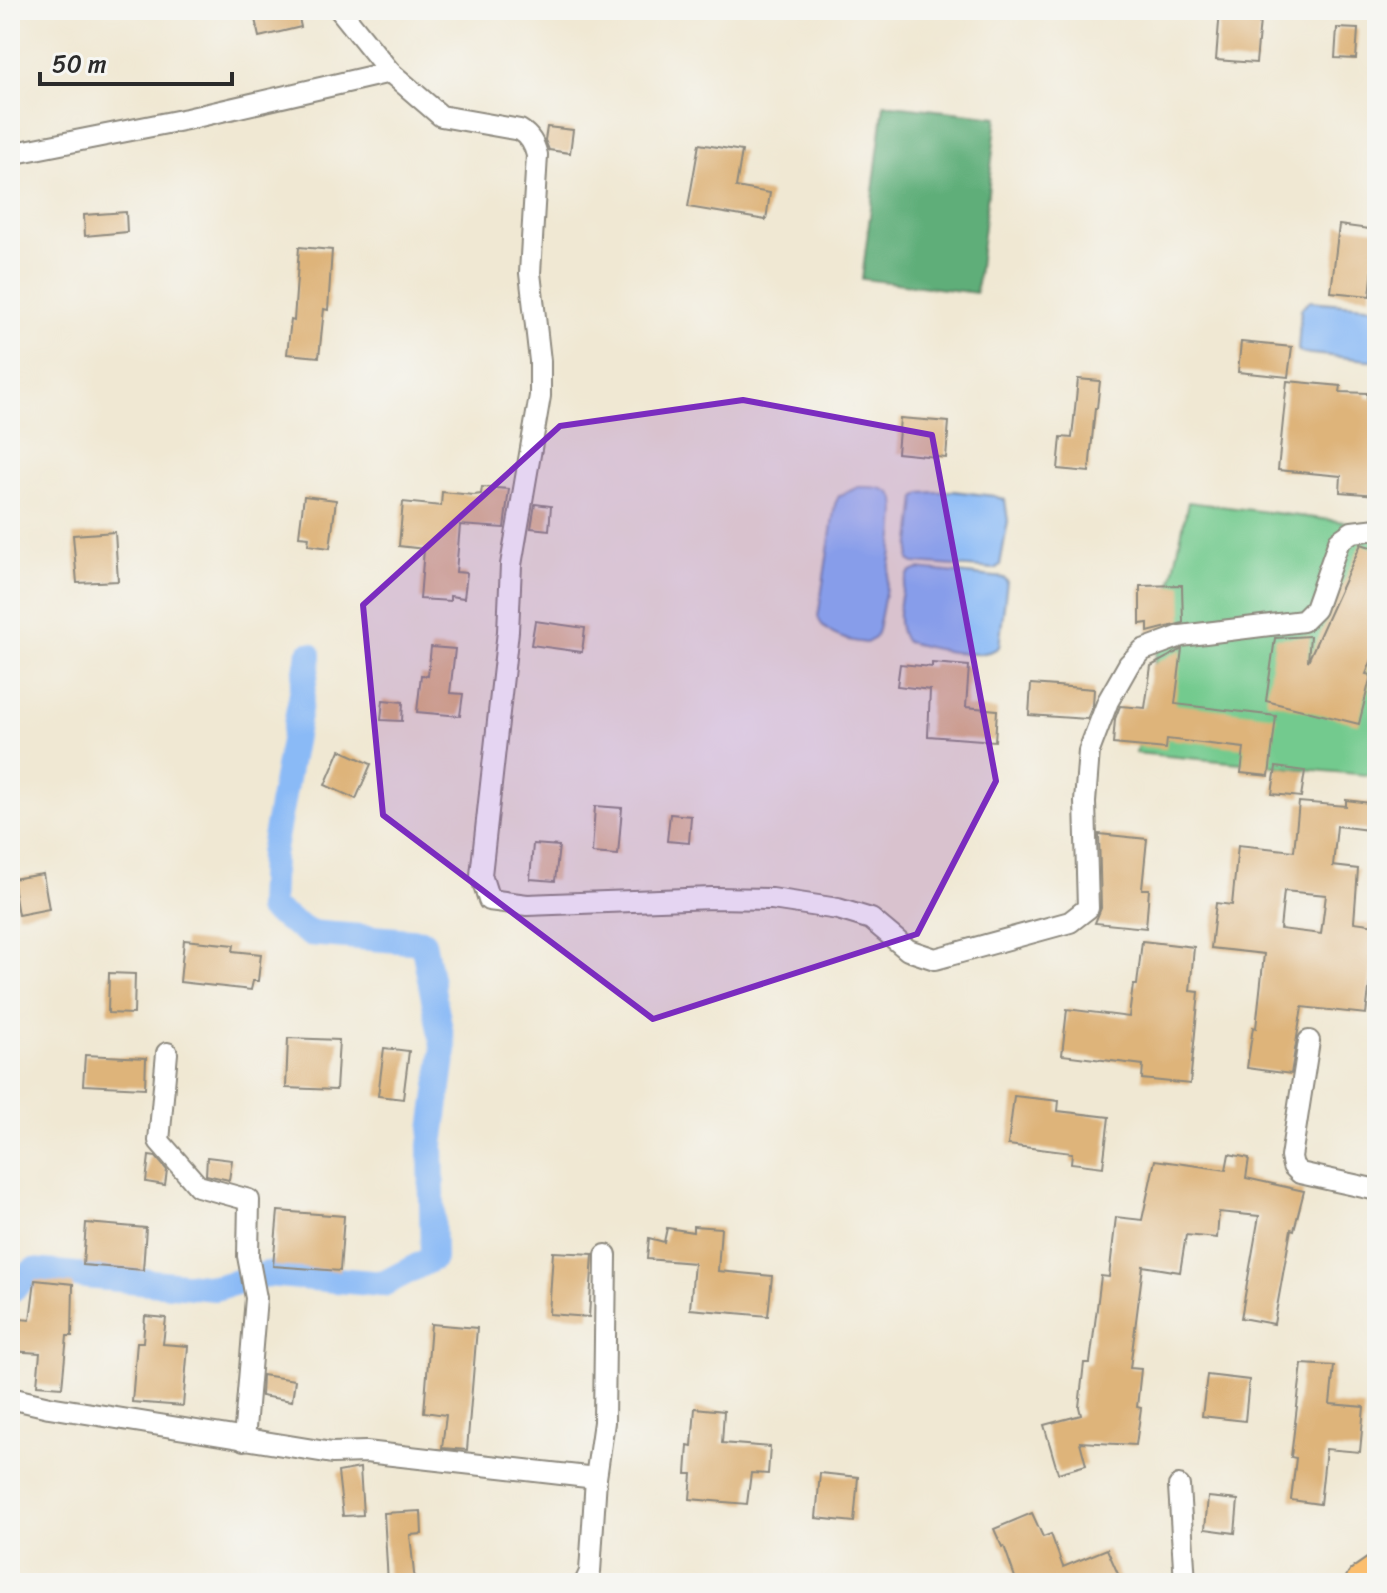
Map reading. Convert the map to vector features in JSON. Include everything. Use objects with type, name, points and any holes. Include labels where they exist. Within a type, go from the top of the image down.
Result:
[{"type":"highway","points":[[1364,1583],[1377,1574]]},
{"type":"street","points":[[340,10],[390,72],[441,116],[520,130],[534,144],[537,155],[530,273],[540,361],[540,396],[511,565],[508,631],[481,875],[489,900],[527,905],[712,898],[772,899],[838,909],[871,919],[908,950],[935,959],[1070,922],[1088,908],[1085,802],[1089,751],[1108,701],[1129,664],[1143,650],[1181,636],[1303,621],[1315,609],[1339,541],[1352,532],[1377,529]]},
{"type":"street","points":[[10,154],[187,119],[390,72]]},
{"type":"street","points":[[1309,1041],[1291,1157],[1293,1166],[1300,1173],[1377,1190]]},
{"type":"street","points":[[167,1053],[159,1141],[198,1186],[249,1200],[248,1256],[256,1298],[244,1440]]},
{"type":"street","points":[[585,1583],[590,1572],[592,1506],[604,1422],[606,1255]]},
{"type":"street","points":[[10,1398],[332,1453],[366,1452],[596,1478]]},
{"type":"street","points":[[1179,1486],[1185,1583]]},
{"type":"highlighted area","points":[[743,400],[932,435],[996,781],[917,934],[653,1019],[383,815],[363,605],[560,426]]},
{"type":"green space","points":[[884,104],[997,117],[976,293],[862,279]]},
{"type":"green space","points":[[1188,502],[1377,526],[1377,776],[1136,753]]},
{"type":"water","points":[[1309,301],[1377,307],[1377,361],[1302,353],[1298,350],[1301,309]]},
{"type":"water","points":[[858,487],[885,490],[893,495],[895,503],[891,559],[878,630],[875,638],[866,643],[831,633],[818,617],[835,504],[839,496]]},
{"type":"water","points":[[953,491],[1005,500],[1008,521],[1000,565],[995,569],[914,563],[909,560],[916,497],[921,493]]},
{"type":"water","points":[[918,569],[1004,578],[1007,581],[999,647],[990,652],[967,654],[906,642],[900,627],[901,598],[909,573]]},
{"type":"building","points":[[253,10],[297,10],[301,27],[259,37]]},
{"type":"building","points":[[1220,10],[1261,10],[1256,63],[1216,60]]},
{"type":"building","points":[[1337,28],[1358,29],[1356,59],[1335,58]]},
{"type":"building","points":[[547,127],[573,130],[570,153],[549,150],[545,140]]},
{"type":"building","points":[[699,144],[742,151],[736,187],[770,193],[766,220],[688,207]]},
{"type":"building","points":[[126,212],[127,232],[85,236],[84,215]]},
{"type":"building","points":[[1339,225],[1377,230],[1370,296],[1331,292]]},
{"type":"building","points":[[299,247],[332,250],[328,310],[324,309],[319,357],[287,354],[291,320],[294,321]]},
{"type":"building","points":[[1241,342],[1292,347],[1288,377],[1238,372]]},
{"type":"building","points":[[1078,379],[1100,381],[1089,472],[1058,469],[1061,437],[1072,438]]},
{"type":"building","points":[[1287,381],[1341,386],[1340,392],[1367,393],[1367,398],[1377,399],[1377,495],[1340,492],[1341,476],[1278,470]]},
{"type":"building","points":[[900,418],[949,422],[946,458],[897,453]]},
{"type":"building","points":[[482,487],[509,489],[504,528],[460,525],[456,572],[467,573],[464,598],[450,596],[450,601],[420,599],[424,549],[399,546],[403,502],[441,506],[442,492],[474,495],[481,494]]},
{"type":"building","points":[[304,496],[336,500],[330,548],[308,545],[309,537],[299,536]]},
{"type":"building","points":[[535,504],[551,506],[549,530],[531,528]]},
{"type":"building","points":[[115,532],[118,581],[77,583],[73,535]]},
{"type":"building","points":[[1361,544],[1377,549],[1377,647],[1366,674],[1371,675],[1359,724],[1266,701],[1275,638],[1310,636],[1308,661]]},
{"type":"building","points":[[1182,585],[1183,623],[1148,632],[1148,623],[1140,624],[1140,586]]},
{"type":"building","points":[[535,621],[585,628],[582,652],[531,645]]},
{"type":"building","points":[[431,647],[455,649],[450,693],[463,694],[460,716],[417,712],[421,675],[428,676]]},
{"type":"building","points":[[1182,649],[1175,704],[1276,716],[1269,776],[1241,773],[1244,748],[1167,739],[1166,749],[1113,744],[1115,719],[1120,706],[1145,708],[1151,666]]},
{"type":"building","points":[[932,663],[969,666],[966,707],[997,710],[995,741],[928,736],[930,690],[897,686],[900,664],[932,667]]},
{"type":"building","points":[[1031,684],[1094,689],[1093,705],[1087,719],[1029,715]]},
{"type":"building","points":[[383,700],[403,702],[402,721],[381,720]]},
{"type":"building","points":[[340,750],[371,764],[356,799],[325,785]]},
{"type":"building","points":[[1276,767],[1305,771],[1301,797],[1272,794]]},
{"type":"building","points":[[1346,800],[1377,804],[1377,831],[1337,826],[1333,866],[1358,869],[1354,922],[1377,925],[1366,1014],[1302,1007],[1291,1074],[1247,1068],[1253,1027],[1256,1028],[1264,954],[1211,948],[1216,903],[1232,905],[1238,845],[1294,851],[1299,802],[1346,806]],"holes":[[[1284,891],[1326,895],[1321,934],[1280,929]]]},
{"type":"building","points":[[595,806],[622,808],[618,855],[592,853]]},
{"type":"building","points":[[670,814],[691,816],[689,843],[667,841]]},
{"type":"building","points":[[1099,834],[1147,839],[1142,889],[1149,889],[1146,928],[1095,923],[1101,908]]},
{"type":"building","points":[[533,844],[559,846],[555,881],[530,879]]},
{"type":"building","points":[[43,874],[49,909],[18,915],[12,879]]},
{"type":"building","points":[[184,940],[234,945],[233,951],[261,954],[258,981],[253,981],[251,990],[180,982]]},
{"type":"building","points":[[1142,941],[1194,947],[1190,991],[1199,992],[1190,1084],[1142,1079],[1143,1065],[1062,1055],[1067,1009],[1129,1017],[1133,985],[1137,985]]},
{"type":"building","points":[[109,973],[135,974],[134,1014],[108,1013]]},
{"type":"building","points":[[288,1038],[339,1040],[336,1090],[286,1088]]},
{"type":"building","points":[[384,1048],[409,1051],[403,1099],[378,1096]]},
{"type":"building","points":[[85,1055],[146,1058],[145,1088],[83,1085]]},
{"type":"building","points":[[1014,1096],[1059,1101],[1058,1111],[1109,1117],[1103,1167],[1071,1163],[1072,1153],[1008,1145]]},
{"type":"building","points":[[1229,1154],[1249,1158],[1246,1178],[1304,1191],[1294,1230],[1291,1229],[1274,1324],[1241,1318],[1259,1216],[1219,1212],[1217,1238],[1186,1235],[1180,1272],[1143,1266],[1130,1368],[1141,1369],[1137,1407],[1141,1408],[1136,1445],[1080,1442],[1086,1465],[1058,1473],[1044,1425],[1081,1415],[1079,1407],[1084,1363],[1090,1363],[1101,1276],[1109,1277],[1116,1217],[1142,1220],[1155,1160],[1226,1170]]},
{"type":"building","points":[[149,1156],[156,1157],[167,1170],[165,1185],[146,1182]]},
{"type":"building","points":[[207,1157],[232,1160],[229,1180],[206,1175]]},
{"type":"building","points":[[278,1211],[344,1216],[340,1271],[273,1266]]},
{"type":"building","points":[[86,1223],[146,1228],[143,1270],[83,1265]]},
{"type":"building","points":[[693,1226],[721,1228],[718,1271],[772,1276],[768,1316],[690,1309],[694,1263],[647,1259],[649,1238],[664,1242],[667,1228],[693,1232]]},
{"type":"building","points":[[553,1252],[593,1254],[589,1317],[549,1314]]},
{"type":"building","points":[[35,1280],[73,1284],[72,1336],[67,1336],[62,1387],[37,1385],[40,1353],[10,1351],[10,1318],[30,1320]]},
{"type":"building","points":[[145,1316],[166,1318],[163,1344],[188,1346],[183,1406],[132,1402],[137,1342],[143,1342]]},
{"type":"building","points":[[431,1324],[477,1328],[467,1450],[442,1448],[446,1415],[424,1412]]},
{"type":"building","points":[[1302,1364],[1334,1366],[1330,1404],[1364,1407],[1360,1452],[1326,1449],[1320,1504],[1291,1500],[1296,1458],[1291,1457]]},
{"type":"building","points":[[262,1375],[295,1380],[292,1401],[261,1396]]},
{"type":"building","points":[[1207,1375],[1249,1380],[1245,1421],[1202,1416]]},
{"type":"building","points":[[695,1408],[724,1411],[722,1443],[770,1447],[768,1474],[751,1473],[747,1504],[690,1499],[692,1474],[686,1474]]},
{"type":"building","points":[[360,1468],[363,1515],[343,1516],[338,1472]]},
{"type":"building","points":[[820,1473],[858,1477],[854,1522],[816,1518]]},
{"type":"building","points":[[1208,1497],[1238,1500],[1235,1533],[1205,1529]]},
{"type":"building","points":[[421,1511],[422,1534],[410,1535],[415,1583],[388,1583],[384,1513]]},
{"type":"building","points":[[1032,1513],[1043,1537],[1051,1534],[1063,1567],[1107,1549],[1122,1583],[1017,1583],[1004,1546],[994,1529]]},
{"type":"waterway","points":[[10,1291],[33,1271],[215,1288],[267,1274],[383,1284],[433,1258],[431,1145],[444,1050],[423,942],[309,933],[270,908],[272,854],[309,655]]}]
